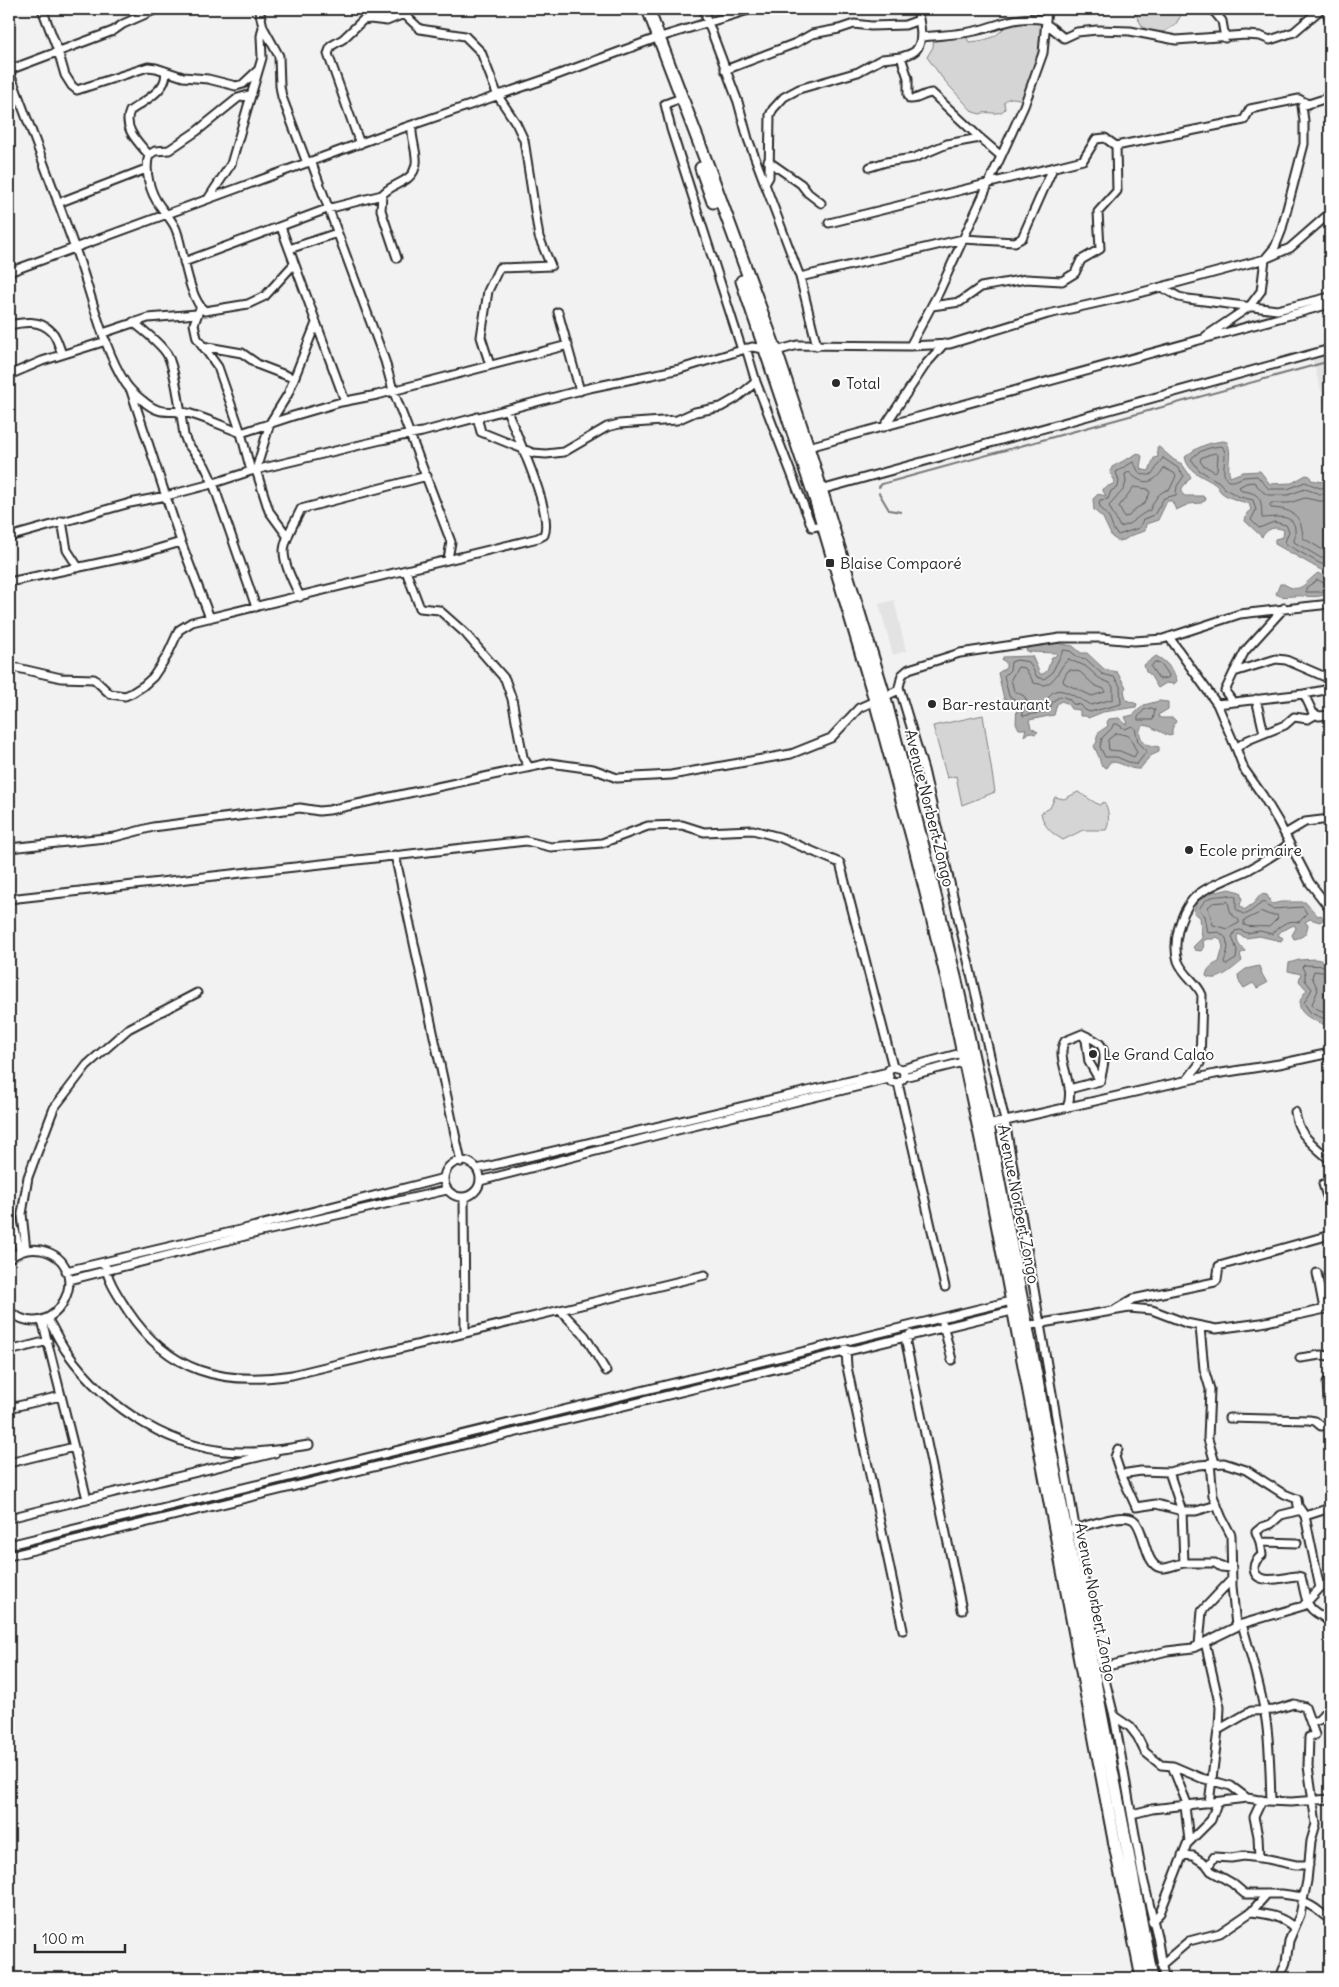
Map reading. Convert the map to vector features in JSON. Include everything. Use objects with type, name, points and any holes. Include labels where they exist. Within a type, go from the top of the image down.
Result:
[{"type":"main road","points":[[643,9],[657,39],[771,351]]},
{"type":"main road","points":[[648,9],[676,100],[741,277],[771,351]]},
{"type":"main road","name":"Avenue Norbert Zongo","points":[[771,351],[818,491],[926,855],[1017,1305],[1114,1845],[1142,1978]]},
{"type":"main road","name":"Avenue Norbert Zongo","points":[[818,491],[823,525],[880,698]]},
{"type":"main road","name":"Avenue Norbert Zongo","points":[[968,1056],[988,1125],[1017,1305],[1025,1326],[1071,1530],[1098,1668],[1152,1978]]},
{"type":"street","points":[[42,9],[65,75],[77,90],[148,67],[183,78],[208,79],[236,86],[243,84],[258,70]]},
{"type":"street","points":[[158,9],[123,24],[113,31],[9,71],[75,247],[106,341],[126,385],[143,401],[159,412],[180,411],[192,414],[241,433],[345,401],[568,345]]},
{"type":"street","points":[[259,9],[263,27],[279,56],[282,97],[328,209],[385,361],[393,390],[451,542],[448,559]]},
{"type":"street","points":[[703,9],[724,70],[738,102],[748,139],[800,277],[818,346]]},
{"type":"street","points":[[9,272],[309,162],[657,39],[752,9]]},
{"type":"street","points":[[765,184],[769,177],[770,115],[773,109],[784,97],[799,89],[858,72],[882,59],[901,57],[917,49],[921,37],[917,9]]},
{"type":"street","points":[[910,346],[932,306],[990,182],[1036,76],[1043,53],[1047,9]]},
{"type":"street","points":[[1212,9],[1222,22],[1226,38]]},
{"type":"street","points":[[921,37],[974,31],[1018,18],[1029,17],[1046,22],[1064,38],[1077,32],[1097,30],[1130,31],[1176,40],[1226,38],[1246,35],[1260,36],[1270,40],[1294,32],[1321,9]]},
{"type":"street","points":[[1326,9],[1330,21]]},
{"type":"street","points":[[360,144],[328,54],[331,46],[343,39],[363,20],[387,21],[404,14],[420,29],[465,36],[481,52],[498,96],[516,122],[524,140],[540,237],[551,266],[499,268],[488,291],[481,337],[490,365]]},
{"type":"street","points":[[724,70],[788,46],[812,34],[854,24],[871,26],[905,25],[919,20]]},
{"type":"street","points":[[208,199],[231,164],[262,58],[261,36],[263,27]]},
{"type":"street","points":[[901,57],[908,78],[908,95],[910,99],[932,93],[1001,156]]},
{"type":"street","points":[[149,155],[136,139],[128,123],[128,116],[130,111],[162,86],[166,80],[165,71]]},
{"type":"street","points":[[1202,339],[1249,307],[1261,291],[1266,259],[1275,247],[1281,232],[1304,144],[1302,106],[1324,99],[1330,92]]},
{"type":"street","points":[[252,94],[238,98],[197,131],[179,141],[169,150],[155,151],[149,155],[146,169],[157,202],[174,222],[177,230],[198,311],[194,324],[197,338],[218,366],[268,511],[288,537]]},
{"type":"street","points":[[829,222],[1083,160],[1096,139],[1105,138],[1116,146],[1244,120],[1250,109],[1298,99],[1308,104]]},
{"type":"street","points":[[676,100],[666,104],[671,129],[744,349],[812,527],[823,525]]},
{"type":"street","points":[[184,262],[328,209],[382,195],[385,191],[406,179],[413,173],[416,167],[417,159],[412,140],[412,126]]},
{"type":"street","points":[[870,167],[886,162],[914,158],[947,144],[980,138]]},
{"type":"street","points":[[932,306],[960,302],[981,287],[1026,279],[1062,281],[1076,273],[1081,260],[1100,249],[1098,212],[1117,191],[1116,146]]},
{"type":"street","points":[[768,161],[801,184],[808,193],[821,202]]},
{"type":"street","points":[[800,277],[963,239],[1015,242],[1022,238],[1053,168]]},
{"type":"street","points":[[58,203],[146,169]]},
{"type":"street","points":[[382,195],[381,210],[397,258]]},
{"type":"street","points":[[9,537],[130,503],[166,496],[214,483],[254,470],[381,440],[411,435],[580,391],[680,369],[744,349],[759,347],[771,351],[798,345],[910,346],[944,344],[1048,314],[1162,287],[1266,259],[1290,248],[1330,212]]},
{"type":"street","points":[[280,227],[345,401]]},
{"type":"street","points":[[289,249],[336,233]]},
{"type":"street","points":[[103,333],[148,318],[248,304],[265,296],[294,264]]},
{"type":"street","points":[[1162,287],[1188,300],[1278,310],[1330,297]]},
{"type":"street","points":[[804,449],[1330,304]]},
{"type":"street","points":[[558,312],[580,391]]},
{"type":"street","points":[[9,325],[26,321],[36,323],[48,329],[53,332],[62,354]]},
{"type":"street","points":[[132,322],[163,349],[168,357],[184,435],[187,443],[205,466],[214,483],[256,608]]},
{"type":"street","points":[[254,470],[270,423],[288,394],[316,323]]},
{"type":"street","points":[[9,375],[62,354],[106,341]]},
{"type":"street","points":[[884,426],[916,377],[944,344]]},
{"type":"street","points":[[202,346],[242,353],[259,365],[293,378]]},
{"type":"street","points":[[818,491],[1330,349]]},
{"type":"street","points":[[477,417],[481,432],[533,453],[564,452],[607,427],[619,424],[677,420],[695,412],[721,407],[735,399],[756,382]]},
{"type":"street","points":[[131,389],[181,542],[210,618]]},
{"type":"street","points":[[9,666],[61,678],[94,678],[110,694],[125,696],[143,686],[153,677],[167,656],[179,630],[192,622],[406,571],[544,535],[546,527],[542,501],[507,410]]},
{"type":"street","points":[[300,596],[287,565],[284,550],[300,509],[426,476]]},
{"type":"street","points":[[62,521],[67,550],[78,567]]},
{"type":"street","points":[[9,582],[137,555],[181,542]]},
{"type":"street","points":[[406,571],[420,608],[439,610],[465,633],[505,679],[512,699],[523,758],[529,767]]},
{"type":"street","points":[[1232,1568],[1221,1567],[1215,1563],[1184,1563],[1162,1568],[1154,1564],[1134,1520],[1130,1518],[1115,1519],[1071,1530],[1005,1121],[924,770],[899,690],[902,675],[909,669],[960,653],[1060,638],[1101,638],[1134,641],[1163,639],[1240,614],[1330,604]]},
{"type":"street","points":[[1232,701],[1225,691],[1245,651],[1284,608]]},
{"type":"street","points":[[1169,637],[1217,704],[1244,769],[1264,796],[1310,883],[1330,909]]},
{"type":"street","points":[[1234,672],[1276,659],[1286,660],[1330,679]]},
{"type":"street","points":[[1217,704],[1304,694],[1330,689]]},
{"type":"street","points":[[9,848],[115,837],[153,827],[300,808],[323,810],[550,763],[593,769],[617,778],[671,775],[791,754],[832,738],[859,708],[899,690]]},
{"type":"street","points":[[1304,694],[1312,713],[1315,715]]},
{"type":"street","points":[[1256,699],[1264,734]]},
{"type":"street","points":[[1236,748],[1285,725],[1294,717],[1308,719],[1315,715],[1330,715]]},
{"type":"street","points":[[1285,834],[1305,822],[1330,819]]},
{"type":"street","points":[[9,899],[526,841],[552,847],[602,843],[648,826],[682,825],[704,832],[753,830],[779,837],[840,863],[890,1072],[895,1083],[898,1083],[945,1287]]},
{"type":"street","points":[[1187,1080],[1200,1063],[1202,995],[1178,961],[1175,940],[1180,923],[1193,899],[1228,878],[1251,868],[1290,844]]},
{"type":"street","points":[[395,855],[460,1162]]},
{"type":"street","points":[[23,1251],[22,1214],[28,1177],[54,1108],[87,1065],[128,1029],[197,993]]},
{"type":"street","points":[[1067,1107],[1071,1098],[1062,1045],[1065,1040],[1082,1034],[1101,1045],[1103,1051],[1100,1082]]},
{"type":"street","points":[[1082,1034],[1086,1040],[1090,1062],[1100,1082]]},
{"type":"street","points":[[988,1125],[1187,1080],[1330,1053]]},
{"type":"street","points":[[480,1181],[668,1128],[902,1068],[968,1056]]},
{"type":"street","points":[[898,1083],[904,1076],[968,1056]]},
{"type":"street","points":[[902,1068],[904,1076]]},
{"type":"street","points":[[1069,1088],[1100,1082]]},
{"type":"street","points":[[1295,1112],[1297,1125],[1301,1132],[1330,1160]]},
{"type":"street","points":[[477,1169],[668,1128]]},
{"type":"street","points":[[69,1280],[444,1178],[450,1167],[460,1162],[472,1165],[477,1169],[480,1181],[475,1192],[464,1197],[452,1194],[448,1190],[444,1178]]},
{"type":"street","points":[[1322,1184],[1330,1206]]},
{"type":"street","points":[[66,1271],[448,1190]]},
{"type":"street","points":[[464,1197],[465,1333]]},
{"type":"street","points":[[9,1205],[12,1231],[23,1251]]},
{"type":"street","points":[[1116,1309],[1132,1299],[1215,1282],[1219,1266],[1330,1234]]},
{"type":"street","points":[[9,1259],[23,1251],[38,1250],[50,1253],[59,1260],[69,1280],[68,1292],[64,1303],[57,1312],[45,1319],[24,1320],[9,1311]]},
{"type":"street","points":[[105,1262],[106,1271],[122,1302],[142,1331],[176,1360],[210,1374],[236,1379],[266,1379],[292,1375],[705,1274]]},
{"type":"street","points":[[1025,1326],[1130,1308],[1152,1310],[1200,1327],[1231,1328],[1327,1308],[1318,1273]]},
{"type":"street","points":[[9,1545],[941,1318],[1017,1305]]},
{"type":"street","points":[[9,1556],[908,1337],[944,1328],[1017,1305]]},
{"type":"street","points":[[560,1310],[585,1336],[606,1371]]},
{"type":"street","points":[[941,1318],[952,1360]]},
{"type":"street","points":[[45,1319],[48,1341],[87,1499]]},
{"type":"street","points":[[9,1518],[309,1445],[248,1452],[222,1450],[182,1441],[160,1432],[112,1402],[87,1377],[45,1319]]},
{"type":"street","points":[[918,1324],[906,1342],[962,1610]]},
{"type":"street","points":[[1200,1327],[1204,1369],[1210,1389],[1208,1439],[1213,1463],[1212,1488],[1217,1505],[1232,1535],[1232,1579],[1238,1625],[1256,1669],[1265,1710],[1269,1739],[1271,1801]]},
{"type":"street","points":[[9,1351],[48,1341]]},
{"type":"street","points":[[848,1341],[846,1352],[847,1367],[903,1630]]},
{"type":"street","points":[[1300,1358],[1321,1355],[1330,1356]]},
{"type":"street","points":[[1330,1380],[1327,1382],[1327,1387],[1330,1411]]},
{"type":"street","points":[[9,1408],[61,1396]]},
{"type":"street","points":[[1229,1418],[1312,1420],[1321,1426],[1330,1425]]},
{"type":"street","points":[[9,1463],[74,1447]]},
{"type":"street","points":[[1118,1449],[1115,1457],[1136,1507],[1156,1504],[1182,1511],[1196,1511],[1217,1505]]},
{"type":"street","points":[[1121,1474],[1136,1471],[1169,1472],[1213,1463],[1230,1465],[1246,1470],[1282,1493],[1297,1499],[1298,1506],[1303,1513],[1320,1588]]},
{"type":"street","points":[[1169,1472],[1182,1511],[1184,1563]]},
{"type":"street","points":[[1330,1508],[1281,1515],[1271,1524],[1257,1530],[1256,1534],[1260,1542],[1262,1555],[1254,1566],[1257,1576],[1262,1580],[1298,1576],[1301,1579],[1308,1602],[1314,1611],[1330,1622]]},
{"type":"street","points":[[1260,1542],[1297,1542]]},
{"type":"street","points":[[1152,1921],[1160,1913],[1189,1841],[1211,1820],[1220,1707],[1202,1644],[1202,1611],[1232,1579]]},
{"type":"street","points":[[1164,1978],[1114,1716],[1098,1668],[1135,1658],[1184,1650],[1202,1644],[1238,1625],[1299,1608],[1308,1602],[1320,1588],[1330,1582]]},
{"type":"street","points":[[1219,1728],[1245,1713],[1296,1704],[1305,1707],[1315,1735],[1309,1737],[1308,1747],[1311,1800],[1316,1823],[1311,1841],[1309,1865],[1300,1915],[1294,1928],[1280,1978]]},
{"type":"street","points":[[1311,1722],[1318,1721],[1323,1714],[1330,1712]]},
{"type":"street","points":[[1114,1716],[1130,1727],[1149,1757],[1162,1766],[1172,1766],[1201,1778],[1213,1780],[1234,1788],[1247,1798]]},
{"type":"street","points":[[1172,1766],[1186,1806],[1189,1841]]},
{"type":"street","points":[[1132,1814],[1152,1809],[1247,1798],[1271,1801],[1330,1799]]},
{"type":"street","points":[[1259,1858],[1258,1836],[1254,1817],[1262,1800]]},
{"type":"street","points":[[1182,1855],[1193,1856],[1211,1871],[1232,1882],[1244,1894],[1267,1894],[1303,1900],[1317,1908],[1324,1916],[1330,1919]]},
{"type":"street","points":[[1208,1867],[1214,1857],[1232,1858],[1244,1856],[1296,1865],[1309,1865]]},
{"type":"street","points":[[1161,1965],[1189,1942],[1220,1933],[1251,1912],[1267,1894]]},
{"type":"street","points":[[1251,1912],[1271,1915],[1290,1924],[1294,1928]]},
{"type":"shaded area","points":[[1137,9],[1185,9],[1175,25],[1164,32],[1150,32],[1142,26],[1135,13]]},
{"type":"shaded area","points":[[1016,21],[1042,21],[1044,36],[1032,83],[1033,97],[1026,101],[1014,98],[1006,100],[1004,102],[1005,109],[999,113],[980,114],[973,112],[943,79],[927,57],[933,47],[934,36],[965,34],[969,42],[981,41],[993,37],[1009,24]]},
{"type":"shaded area","points":[[1330,345],[1330,424],[1310,350]]},
{"type":"shaded area","points":[[894,600],[906,651],[893,655],[879,604]]},
{"type":"shaded area","points":[[983,715],[995,792],[962,805],[956,776],[947,778],[933,726]]},
{"type":"shaded area","points":[[1078,792],[1099,805],[1104,802],[1108,812],[1107,827],[1106,830],[1083,830],[1063,840],[1046,826],[1041,813],[1050,808],[1055,797],[1064,799]]},
{"type":"water","points":[[1223,441],[1227,442],[1229,446],[1230,477],[1243,472],[1260,471],[1270,484],[1292,483],[1306,475],[1310,476],[1311,480],[1330,483],[1330,575],[1328,574],[1329,570],[1321,570],[1275,544],[1275,539],[1283,537],[1284,530],[1272,529],[1262,537],[1245,521],[1247,513],[1251,510],[1249,503],[1223,494],[1216,485],[1193,471],[1187,463],[1185,457],[1198,448]]},
{"type":"water","points":[[1157,447],[1182,464],[1191,477],[1182,488],[1182,494],[1185,496],[1203,496],[1206,500],[1201,503],[1189,504],[1176,510],[1172,501],[1167,501],[1158,520],[1146,524],[1145,531],[1118,541],[1112,537],[1103,518],[1094,510],[1093,499],[1098,494],[1106,496],[1102,489],[1113,484],[1115,481],[1110,473],[1112,467],[1138,453],[1142,456],[1140,467],[1143,470],[1149,471],[1154,458],[1158,457]]},
{"type":"water","points":[[1318,573],[1330,581],[1330,592],[1317,597],[1276,594],[1280,584],[1299,588]]},
{"type":"water","points":[[1056,643],[1073,646],[1081,653],[1087,653],[1104,669],[1117,672],[1126,687],[1124,690],[1126,700],[1137,704],[1136,707],[1103,712],[1088,718],[1080,716],[1080,710],[1071,709],[1067,703],[1061,701],[1057,704],[1054,715],[1029,720],[1031,728],[1038,732],[1035,734],[1029,732],[1024,736],[1026,729],[1019,729],[1016,723],[1017,705],[1004,699],[998,673],[1006,668],[1006,662],[1002,660],[1003,657],[1032,656],[1040,674],[1043,674],[1047,671],[1052,657],[1056,656],[1057,653],[1029,652],[1026,650],[1026,646]]},
{"type":"water","points":[[1156,656],[1163,660],[1172,670],[1177,681],[1174,684],[1166,683],[1158,688],[1149,673],[1146,672],[1144,665]]},
{"type":"water","points":[[1159,701],[1168,702],[1168,709],[1158,715],[1160,718],[1173,718],[1176,721],[1172,729],[1172,735],[1169,736],[1143,725],[1140,732],[1144,742],[1159,747],[1159,752],[1150,756],[1140,769],[1114,762],[1110,762],[1106,768],[1101,765],[1094,746],[1097,742],[1098,734],[1108,726],[1107,722],[1109,719],[1119,718],[1126,724],[1128,723],[1125,717],[1133,715],[1144,705]]},
{"type":"water","points":[[1229,889],[1240,892],[1242,899],[1240,905],[1244,910],[1254,903],[1261,894],[1267,895],[1272,904],[1305,902],[1318,916],[1321,915],[1324,919],[1320,922],[1310,919],[1305,922],[1308,925],[1306,933],[1294,939],[1292,935],[1296,928],[1294,925],[1281,931],[1278,935],[1283,938],[1281,941],[1259,936],[1246,938],[1238,934],[1238,941],[1245,951],[1240,954],[1242,961],[1220,977],[1210,978],[1206,976],[1207,971],[1219,962],[1223,947],[1221,940],[1217,937],[1203,941],[1204,947],[1201,951],[1195,950],[1193,947],[1202,938],[1200,917],[1194,913],[1194,909],[1200,899],[1212,890],[1217,892]]},
{"type":"water","points":[[1315,959],[1330,962],[1330,1025],[1328,1026],[1308,1017],[1301,1009],[1302,997],[1307,990],[1299,981],[1301,974],[1288,971],[1289,963]]},
{"type":"water","points":[[1259,966],[1267,983],[1257,988],[1253,983],[1244,988],[1239,981],[1238,975],[1246,969]]},
{"type":"waterway","points":[[879,487],[882,484],[1330,361]]},
{"type":"waterway","points":[[879,493],[889,510],[901,512]]},
{"type":"place","name":"Total","points":[[836,383]]},
{"type":"place","name":"Blaise Compaoré","points":[[830,563]]},
{"type":"place","name":"Bar-restaurant","points":[[932,704]]},
{"type":"place","name":"Ecole primaire","points":[[1189,850]]},
{"type":"place","name":"Le Grand Calao","points":[[1093,1054]]}]
